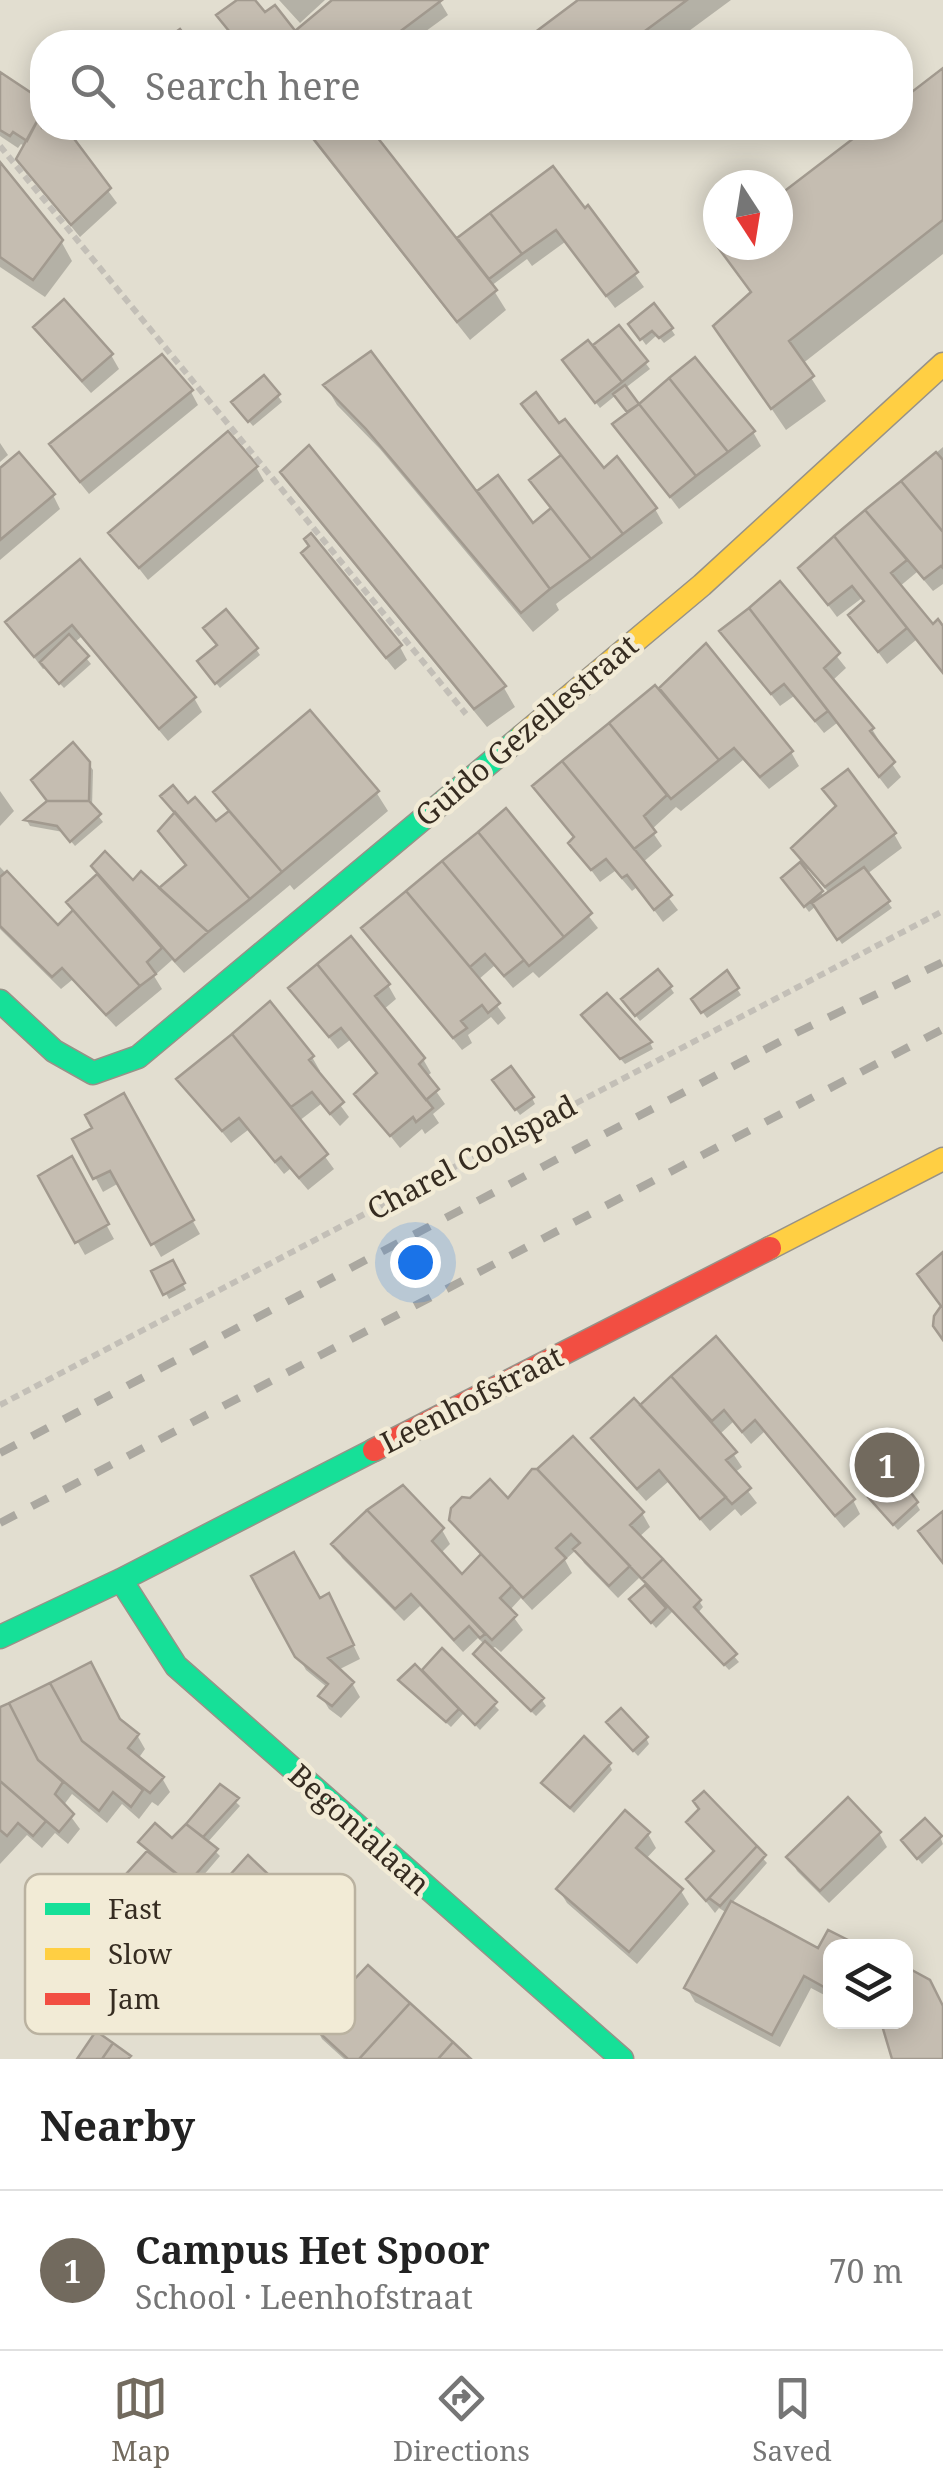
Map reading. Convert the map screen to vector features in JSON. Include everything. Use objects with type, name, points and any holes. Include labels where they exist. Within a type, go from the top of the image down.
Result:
[{"type":"street","name":"Guido Gezellestraat","points":[[0,1001],[54,1051],[93,1072],[138,1057],[702,585],[943,364]]},
{"type":"street","name":"Leenhofstraat","points":[[0,1637],[120,1580],[943,1159]]},
{"type":"street","name":"Begonialaan","points":[[120,1580],[176,1666],[619,2058]]},
{"type":"path","points":[[0,146],[498,754]]},
{"type":"path","name":"Charel Coolspad","points":[[0,1405],[943,911]]},
{"type":"building","points":[[237,0],[255,0],[265,12],[275,5],[295,30],[228,30],[216,15]]},
{"type":"building","points":[[332,0],[442,0],[402,30],[296,30]]},
{"type":"building","points":[[578,0],[687,0],[646,30],[538,30]]},
{"type":"building","points":[[943,68],[943,220],[789,341],[814,376],[771,409],[713,326],[751,292],[727,260],[793,260],[793,185],[851,140],[913,140],[913,91]]},
{"type":"building","points":[[0,72],[30,92],[30,135],[27,141],[13,132],[10,136],[0,130]]},
{"type":"building","points":[[30,134],[30,140],[75,140],[111,188],[71,225],[16,159]]},
{"type":"building","points":[[314,140],[379,140],[497,290],[457,322]]},
{"type":"building","points":[[0,162],[63,240],[33,280],[0,257]]},
{"type":"building","points":[[553,166],[638,272],[606,296],[556,230],[522,254],[490,213]]},
{"type":"building","points":[[490,213],[522,254],[489,279],[457,238]]},
{"type":"building","points":[[64,299],[113,354],[82,381],[33,327]]},
{"type":"building","points":[[654,303],[673,328],[659,338],[652,331],[640,340],[628,324]]},
{"type":"building","points":[[619,325],[648,361],[622,382],[593,345]]},
{"type":"building","points":[[588,340],[622,382],[595,403],[562,360]]},
{"type":"building","points":[[371,351],[550,589],[521,613],[366,429],[323,385]]},
{"type":"building","points":[[162,354],[193,390],[80,482],[49,444]]},
{"type":"building","points":[[695,357],[755,431],[728,452],[669,378]]},
{"type":"building","points":[[264,375],[280,394],[248,422],[231,402]]},
{"type":"building","points":[[669,378],[728,452],[696,476],[639,404]]},
{"type":"building","points":[[625,385],[639,404],[627,412],[613,394]]},
{"type":"building","points":[[536,392],[559,423],[565,419],[604,468],[617,456],[657,508],[623,534],[521,404]]},
{"type":"building","points":[[639,404],[696,476],[670,497],[612,424]]},
{"type":"building","points":[[228,431],[258,466],[139,568],[108,533]]},
{"type":"building","points":[[309,445],[506,686],[474,709],[280,472]]},
{"type":"building","points":[[19,452],[55,494],[0,540],[0,468]]},
{"type":"building","points":[[936,452],[943,460],[943,532],[901,481]]},
{"type":"building","points":[[561,455],[623,534],[591,559],[529,480]]},
{"type":"building","points":[[498,475],[533,523],[551,508],[591,559],[550,589],[477,491]]},
{"type":"building","points":[[901,481],[943,532],[943,568],[924,579],[865,510]]},
{"type":"building","points":[[865,510],[907,560],[891,573],[933,624],[938,619],[943,626],[943,673],[834,536]]},
{"type":"building","points":[[311,533],[402,645],[386,658],[301,553],[309,546],[304,539]]},
{"type":"building","points":[[834,536],[907,628],[878,652],[848,615],[864,601],[852,586],[828,605],[798,568]]},
{"type":"building","points":[[80,559],[196,697],[159,729],[72,625],[34,657],[5,622]]},
{"type":"building","points":[[780,581],[840,653],[824,668],[874,728],[870,731],[895,762],[879,777],[749,608]]},
{"type":"building","points":[[749,608],[828,711],[815,721],[784,684],[771,694],[719,631]]},
{"type":"building","points":[[226,609],[258,648],[215,684],[197,661],[217,645],[203,628]]},
{"type":"building","points":[[69,634],[89,656],[59,684],[40,662]]},
{"type":"building","points":[[706,643],[793,751],[760,777],[734,748],[719,760],[659,688]]},
{"type":"building","points":[[655,685],[719,760],[671,799],[609,723]]},
{"type":"building","points":[[310,710],[379,791],[282,872],[213,792]]},
{"type":"building","points":[[609,723],[667,795],[644,816],[656,832],[634,849],[562,761]]},
{"type":"building","points":[[73,742],[90,762],[89,801],[47,801],[31,780]]},
{"type":"building","points":[[562,761],[672,895],[654,910],[627,875],[622,878],[606,859],[591,870],[568,843],[574,837],[532,786]]},
{"type":"building","points":[[848,769],[896,833],[825,887],[791,848],[836,806],[822,789]]},
{"type":"building","points":[[173,785],[188,803],[195,797],[216,821],[229,811],[282,872],[250,899],[160,796]]},
{"type":"building","points":[[47,801],[89,801],[101,814],[70,842],[57,826],[24,820]]},
{"type":"building","points":[[506,808],[592,913],[564,937],[478,832]]},
{"type":"building","points":[[175,812],[250,899],[208,932],[159,888],[186,865],[158,831]]},
{"type":"building","points":[[478,832],[564,937],[529,966],[442,861]]},
{"type":"building","points":[[105,851],[133,880],[141,871],[208,932],[175,961],[91,866]]},
{"type":"building","points":[[442,861],[524,960],[504,976],[485,954],[470,967],[406,891]]},
{"type":"building","points":[[800,862],[823,891],[804,907],[781,878]]},
{"type":"building","points":[[864,867],[890,901],[837,940],[812,903]]},
{"type":"building","points":[[7,871],[58,925],[73,910],[140,986],[106,1015],[62,968],[52,977],[0,926],[0,877]]},
{"type":"building","points":[[97,874],[162,948],[147,962],[156,974],[140,986],[66,902]]},
{"type":"building","points":[[406,891],[500,1003],[488,1013],[482,1005],[461,1021],[467,1028],[453,1038],[361,928]]},
{"type":"building","points":[[351,936],[390,984],[375,996],[425,1058],[419,1064],[439,1089],[426,1100],[317,964]]},
{"type":"building","points":[[317,964],[433,1108],[416,1122],[413,1117],[390,1136],[354,1094],[377,1073],[341,1028],[329,1037],[288,988]]},
{"type":"building","points":[[658,969],[672,986],[635,1016],[621,999]]},
{"type":"building","points":[[727,970],[739,988],[701,1013],[691,999]]},
{"type":"building","points":[[607,993],[652,1042],[620,1059],[581,1015]]},
{"type":"building","points":[[270,1001],[314,1056],[309,1060],[344,1102],[330,1114],[312,1092],[291,1107],[232,1034]]},
{"type":"building","points":[[232,1034],[328,1154],[299,1178],[281,1157],[275,1162],[239,1118],[222,1131],[176,1079]]},
{"type":"building","points":[[511,1066],[534,1097],[515,1110],[492,1080]]},
{"type":"building","points":[[124,1093],[194,1220],[151,1245],[110,1171],[93,1179],[72,1139],[92,1128],[85,1115]]},
{"type":"building","points":[[72,1156],[109,1224],[75,1243],[38,1176]]},
{"type":"building","points":[[943,1252],[943,1340],[933,1326],[941,1306],[917,1274]]},
{"type":"building","points":[[173,1260],[185,1283],[163,1295],[151,1271]]},
{"type":"building","points":[[716,1336],[855,1499],[835,1516],[755,1420],[742,1432],[724,1410],[712,1421],[671,1376]]},
{"type":"building","points":[[671,1376],[737,1452],[726,1460],[751,1488],[732,1504],[640,1405]]},
{"type":"building","points":[[634,1398],[726,1497],[700,1519],[659,1470],[637,1489],[591,1438]]},
{"type":"building","points":[[573,1436],[644,1512],[630,1525],[663,1559],[642,1579],[537,1469]]},
{"type":"building","points":[[532,1469],[537,1469],[630,1566],[609,1586],[573,1549],[580,1543],[571,1534],[556,1548],[566,1558],[523,1598],[449,1520],[451,1508],[462,1497],[470,1498],[490,1479],[508,1498]]},
{"type":"building","points":[[896,1473],[918,1502],[893,1525],[868,1497]]},
{"type":"building","points":[[403,1485],[444,1528],[432,1541],[462,1574],[481,1554],[512,1586],[500,1598],[517,1615],[492,1640],[367,1510]]},
{"type":"building","points":[[367,1510],[485,1634],[480,1638],[469,1626],[454,1640],[411,1594],[395,1609],[331,1544]]},
{"type":"building","points":[[943,1511],[943,1563],[918,1531]]},
{"type":"building","points":[[294,1552],[320,1598],[329,1593],[354,1645],[328,1658],[354,1682],[332,1706],[318,1696],[328,1684],[295,1657],[251,1576]]},
{"type":"building","points":[[663,1559],[701,1600],[694,1607],[737,1654],[724,1665],[642,1579]]},
{"type":"building","points":[[645,1585],[666,1608],[651,1623],[629,1599]]},
{"type":"building","points":[[485,1641],[544,1698],[531,1711],[473,1654]]},
{"type":"building","points":[[442,1648],[497,1702],[475,1725],[422,1670]]},
{"type":"building","points":[[91,1662],[120,1719],[139,1734],[128,1748],[164,1777],[150,1793],[82,1741],[50,1683]]},
{"type":"building","points":[[415,1664],[459,1709],[446,1722],[398,1680]]},
{"type":"building","points":[[50,1683],[82,1741],[143,1790],[131,1807],[113,1792],[99,1811],[38,1760],[9,1703]]},
{"type":"building","points":[[9,1703],[38,1760],[63,1782],[55,1794],[74,1814],[59,1832],[0,1781],[0,1707]]},
{"type":"building","points":[[621,1708],[648,1737],[633,1751],[606,1722]]},
{"type":"building","points":[[584,1736],[611,1763],[570,1808],[541,1783]]},
{"type":"building","points":[[0,1781],[46,1821],[33,1836],[18,1823],[7,1836],[0,1830]]},
{"type":"building","points":[[220,1784],[239,1798],[203,1837],[186,1824]]},
{"type":"building","points":[[704,1791],[757,1846],[706,1901],[686,1879],[714,1851],[686,1822],[699,1809],[693,1801]]},
{"type":"building","points":[[848,1797],[881,1832],[820,1891],[786,1857]]},
{"type":"building","points":[[625,1810],[650,1832],[636,1848],[683,1889],[629,1952],[556,1889]]},
{"type":"building","points":[[925,1818],[942,1836],[917,1859],[901,1840]]},
{"type":"building","points":[[155,1823],[172,1838],[186,1824],[218,1849],[196,1874],[177,1874],[138,1842]]},
{"type":"building","points":[[757,1846],[766,1855],[720,1906],[709,1898]]},
{"type":"building","points":[[147,1851],[176,1874],[126,1874]]},
{"type":"building","points":[[248,1855],[268,1874],[231,1874]]},
{"type":"building","points":[[731,1901],[818,1948],[823,1939],[823,1986],[804,1976],[772,2035],[684,1988]]},
{"type":"building","points":[[828,1930],[846,1939],[823,1939]]},
{"type":"building","points":[[368,1965],[410,2003],[359,2059],[348,2059],[321,2034],[355,2034],[355,1979]]},
{"type":"building","points":[[913,1971],[930,1980],[943,2006],[943,2059],[892,2059],[883,2029],[913,2029]]},
{"type":"building","points":[[410,2003],[453,2042],[438,2059],[359,2059]]},
{"type":"building","points":[[94,2034],[113,2043],[102,2059],[77,2059]]},
{"type":"building","points":[[453,2042],[471,2059],[438,2059]]},
{"type":"building","points":[[113,2043],[131,2056],[102,2059]]},
{"type":"railway","points":[[0,1453],[798,1032],[943,962]]},
{"type":"railway","points":[[0,1523],[943,1029]]},
{"type":"traffic: fast","points":[[0,1001],[54,1051],[93,1073],[138,1057],[522,736]]},
{"type":"traffic: fast","points":[[0,1637],[121,1580],[374,1450]]},
{"type":"traffic: fast","points":[[121,1580],[176,1666],[622,2059]]},
{"type":"traffic: slow","points":[[522,736],[702,585],[943,364]]},
{"type":"traffic: slow","points":[[770,1248],[943,1159]]},
{"type":"traffic: jam","points":[[374,1450],[770,1248]]},
{"type":"place","name":"Campus Het Spoor","points":[[887,1465]]}]
